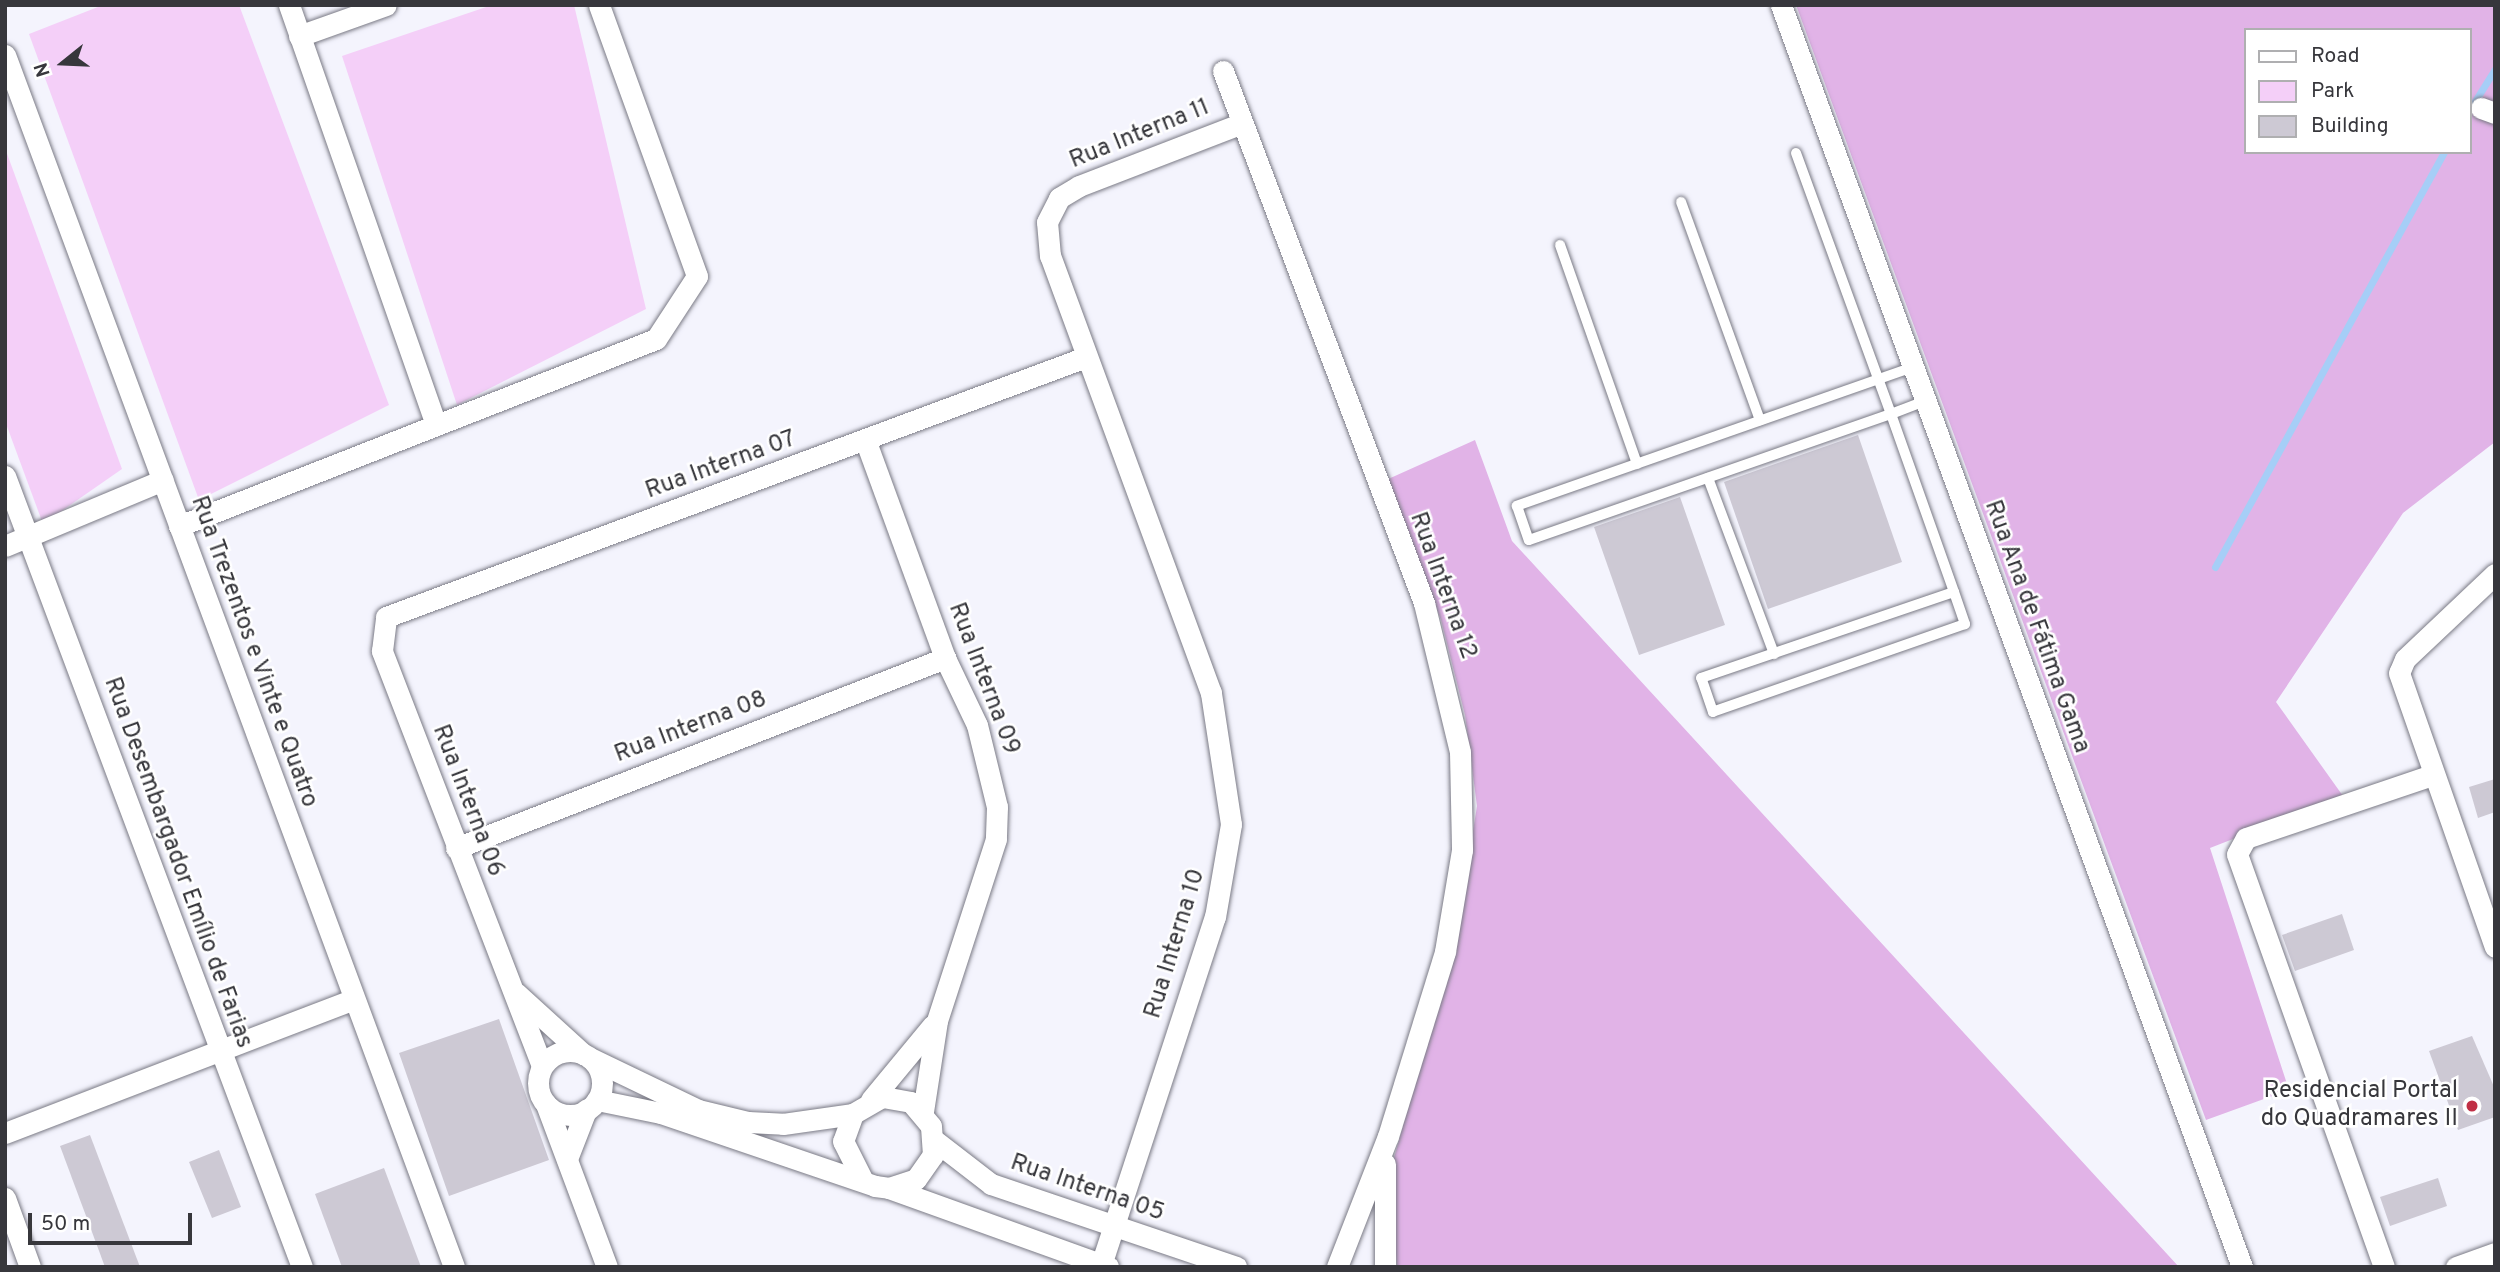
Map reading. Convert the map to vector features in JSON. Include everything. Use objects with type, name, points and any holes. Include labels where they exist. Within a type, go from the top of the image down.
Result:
[{"type":"street","points":[[289,5],[436,425]]},
{"type":"street","points":[[299,36],[386,5]]},
{"type":"street","points":[[179,526],[656,339],[697,276],[599,5]]},
{"type":"street","name":"Rua Ana de Fátima Gama","points":[[1781,5],[2242,1267]]},
{"type":"street","name":"Rua Trezentos e Vinte e Quatro","points":[[5,55],[352,1000],[454,1267]]},
{"type":"street","name":"Rua Interna 12","points":[[1223,71],[1423,603],[1460,752],[1462,850],[1444,952],[1388,1136],[1337,1267]]},
{"type":"street","name":"Rua Interna 11","points":[[1086,357],[1046,235],[1059,198],[1242,123]]},
{"type":"street","name":"Rua Interna 07","points":[[380,629],[394,611],[866,442],[1086,357]]},
{"type":"street","name":"Rua Interna 10","points":[[1086,357],[1211,693],[1231,824],[1215,917],[1113,1226],[1105,1266]]},
{"type":"street","name":"Rua Interna 09","points":[[866,442],[945,658],[976,725],[997,807],[996,839],[937,1021],[923,1111]]},
{"type":"street","name":"Rua Desembargador Emílio de Farias","points":[[5,476],[219,1053],[302,1267]]},
{"type":"street","points":[[5,546],[163,480]]},
{"type":"street","points":[[2495,574],[2401,665],[2401,685],[2495,947]]},
{"type":"street","name":"Rua Interna 06","points":[[380,629],[382,651],[542,1066]]},
{"type":"street","name":"Rua Interna 08","points":[[456,848],[945,658]]},
{"type":"street","points":[[2384,1267],[2237,854],[2246,838],[2432,775]]},
{"type":"street","name":"Rua Interna 06","points":[[512,990],[587,1056]]},
{"type":"street","points":[[5,1133],[352,1000]]},
{"type":"street","name":"Rua Interna 09","points":[[871,1100],[937,1021]]},
{"type":"street","points":[[607,1267],[546,1104],[539,1092],[542,1066],[565,1051],[587,1056],[698,1110],[748,1122],[783,1124],[853,1114],[871,1100],[897,1097],[923,1111],[934,1140],[926,1168],[889,1188]]},
{"type":"street","points":[[567,1159],[592,1105],[599,1070],[587,1056]]},
{"type":"street","points":[[546,1104],[558,1113],[592,1105],[661,1113],[889,1188],[1105,1266]]},
{"type":"street","points":[[853,1114],[843,1141],[862,1179]]},
{"type":"street","name":"Rua Interna 12","points":[[1385,1267],[1388,1136]]},
{"type":"street","name":"Rua Interna 05","points":[[934,1140],[991,1184],[1236,1267]]},
{"type":"street","points":[[5,1198],[30,1267]]},
{"type":"street","points":[[2456,1267],[2495,1253]]},
{"type":"lane","points":[[1796,152],[1879,379],[1891,414],[1954,592],[1965,624],[1713,712],[1701,678],[1954,592]]},
{"type":"lane","points":[[1681,202],[1760,420]]},
{"type":"lane","points":[[1560,245],[1637,464]]},
{"type":"lane","points":[[1913,367],[1517,506],[1529,540],[1925,401]]},
{"type":"lane","points":[[1708,478],[1774,654]]},
{"type":"green space","points":[[103,5],[239,5],[389,405],[199,500],[29,34]]},
{"type":"green space","points":[[492,5],[574,5],[646,309],[457,405],[342,56]]},
{"type":"green space","points":[[5,148],[122,469],[43,524],[5,421]]},
{"type":"shaded area","points":[[1796,5],[2495,5],[2495,442],[2403,513],[2276,702],[2343,796],[2210,848],[2289,1090],[2206,1120]]},
{"type":"shaded area","points":[[1475,440],[1512,541],[2179,1267],[1397,1267],[1390,1172],[1456,938],[1477,806],[1465,715],[1441,620],[1386,480]]},
{"type":"building","points":[[1858,435],[1902,562],[1768,609],[1724,482]]},
{"type":"building","points":[[1680,497],[1725,625],[1639,655],[1594,527]]},
{"type":"building","points":[[2495,779],[2495,812],[2478,818],[2469,787]]},
{"type":"building","points":[[2342,914],[2354,950],[2295,971],[2282,935]]},
{"type":"building","points":[[499,1019],[549,1160],[449,1196],[399,1053]]},
{"type":"building","points":[[2472,1036],[2495,1089],[2495,1117],[2458,1130],[2429,1051]]},
{"type":"building","points":[[90,1135],[140,1267],[105,1267],[60,1146]]},
{"type":"building","points":[[219,1150],[241,1207],[212,1218],[189,1162]]},
{"type":"building","points":[[384,1168],[421,1267],[342,1267],[315,1194]]},
{"type":"building","points":[[2438,1178],[2447,1206],[2390,1226],[2380,1197]]},
{"type":"waterway","points":[[2472,106],[2495,69]]},
{"type":"waterway","points":[[2215,567],[2443,154]]},
{"type":"place","name":"Residencial Portal do Quadramares II","points":[[2472,1106]]}]
